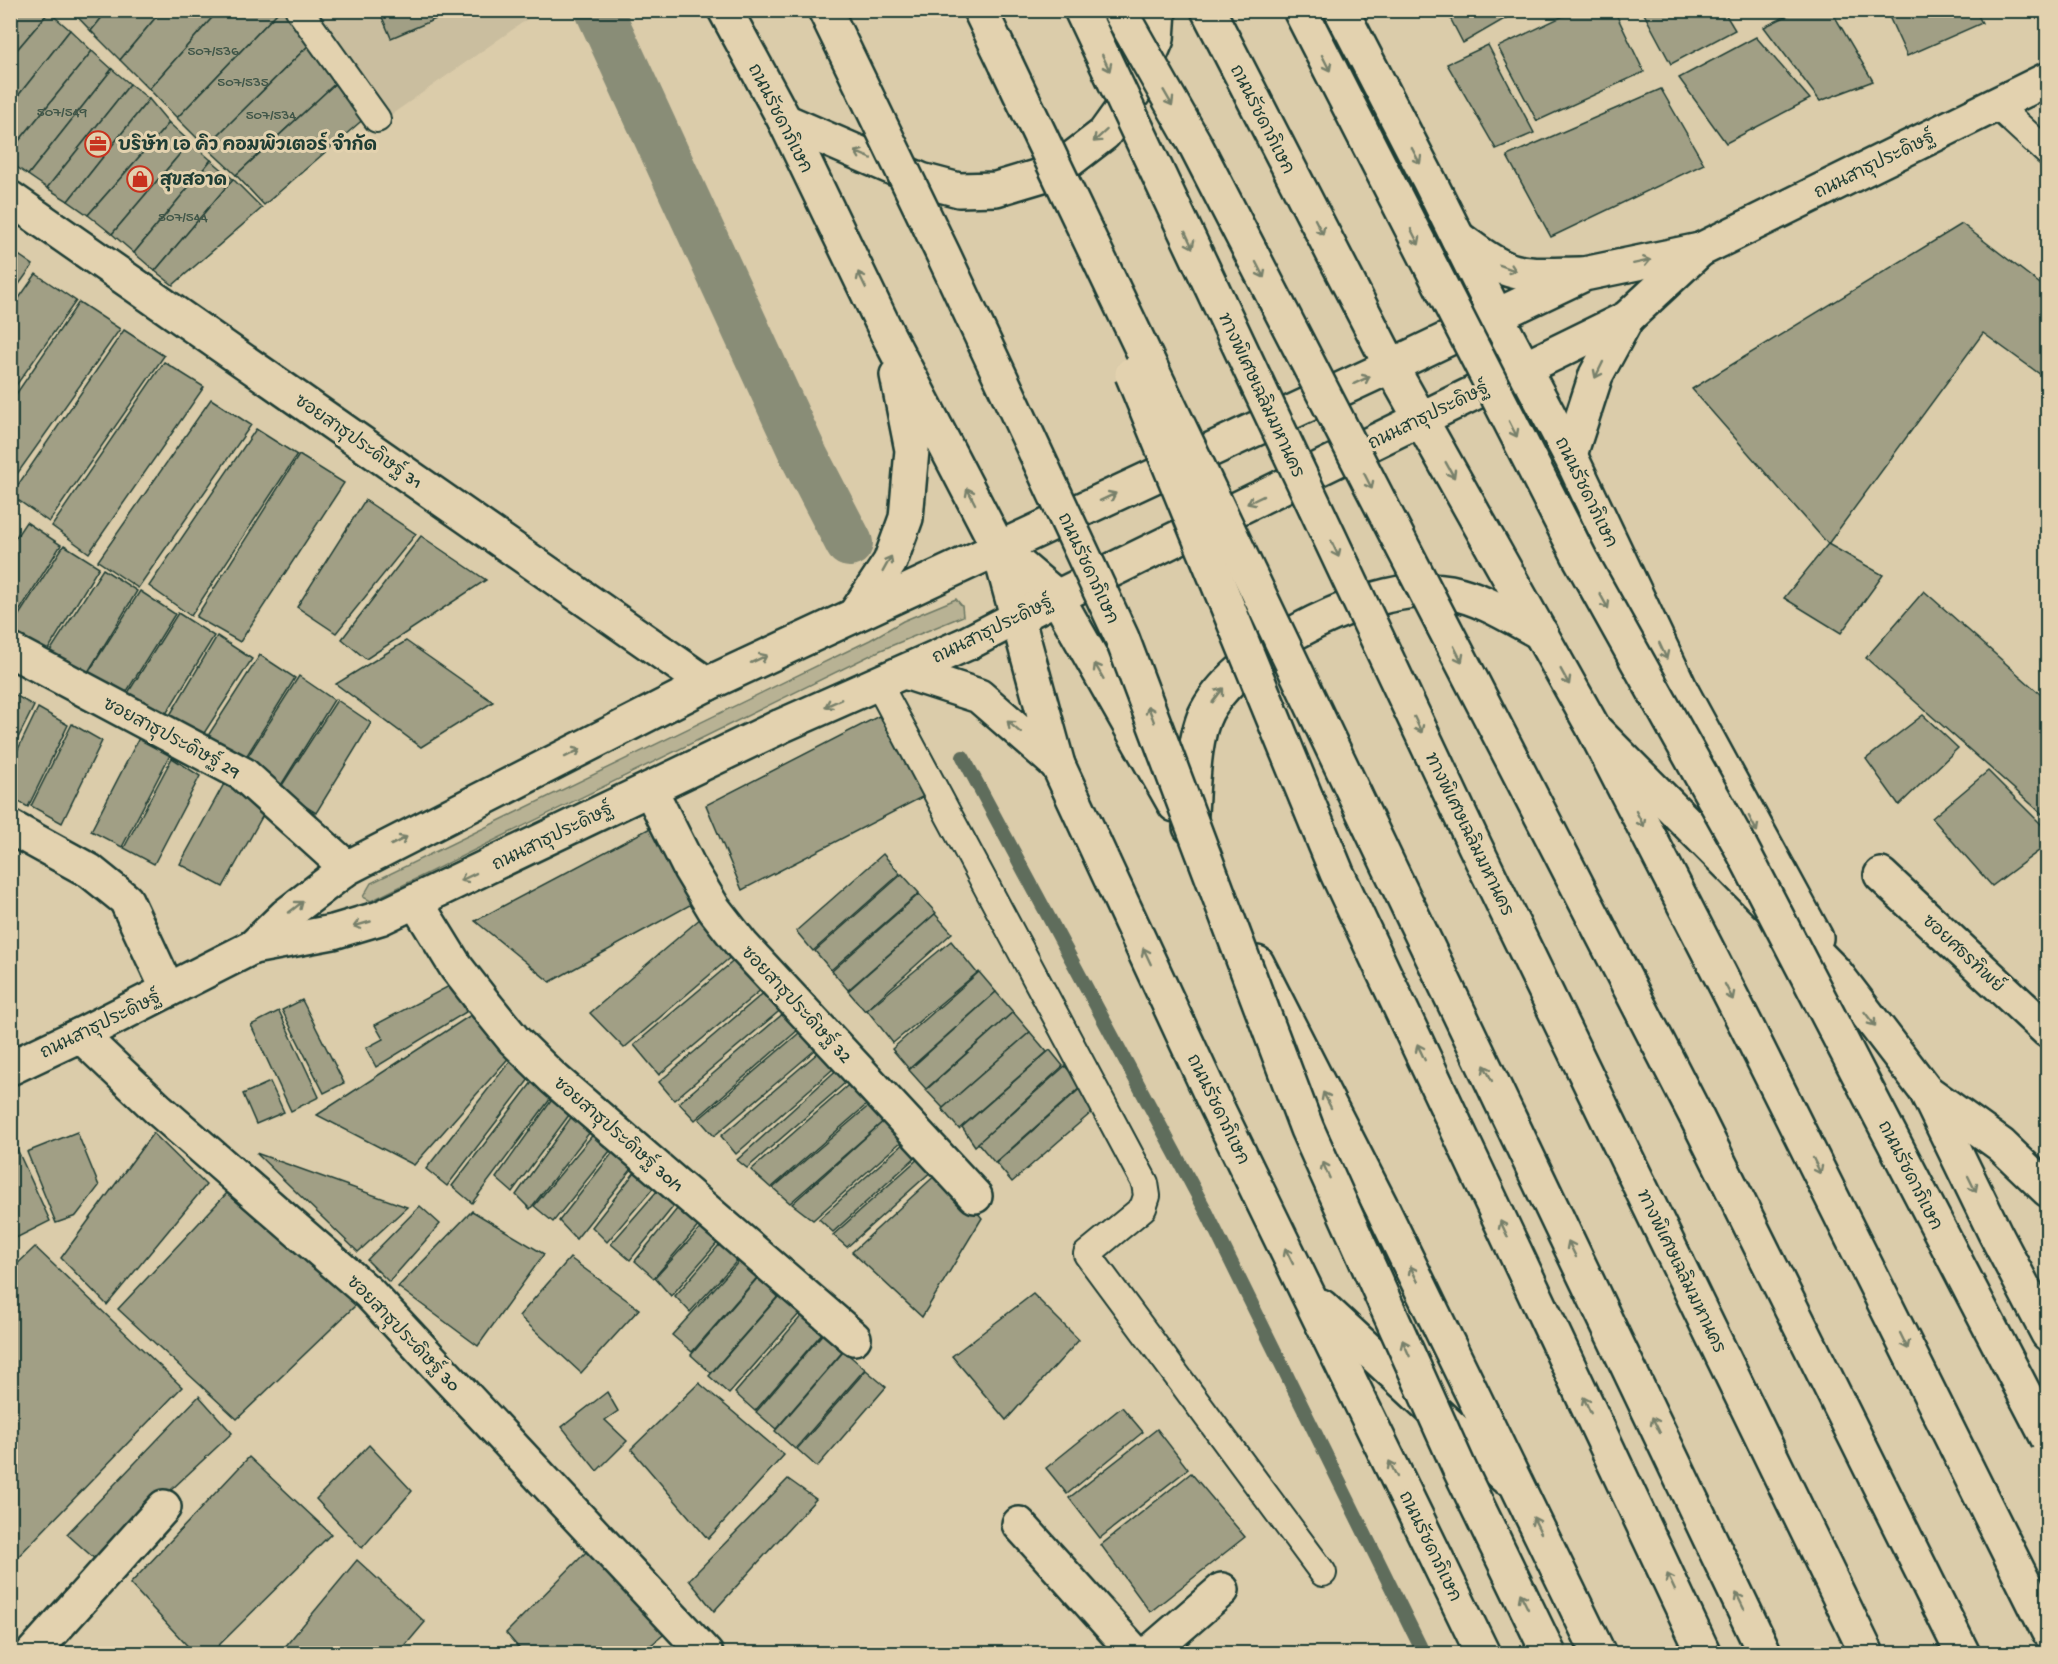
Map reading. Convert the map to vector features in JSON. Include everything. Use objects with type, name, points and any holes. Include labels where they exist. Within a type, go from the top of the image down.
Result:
[{"type":"main road","name":"ถนนรัชดาภิเษก","points":[[725,10],[785,121],[888,333],[998,548],[1058,765],[1212,1097],[1483,1653]]},
{"type":"main road","name":"ถนนรัชดาภิเษก","points":[[825,10],[939,245],[1122,638],[1307,1129],[1460,1470],[1549,1653]]},
{"type":"main road","points":[[980,10],[1765,1653]]},
{"type":"main road","name":"ทางพิเศษเฉลิมมหานคร","points":[[1081,10],[1480,857],[1867,1653]]},
{"type":"main road","points":[[1119,10],[1196,146],[1697,1118],[1963,1653]]},
{"type":"main road","points":[[785,121],[921,180],[959,190],[996,189],[1056,171],[1104,134],[1135,92],[1157,39],[1159,10]]},
{"type":"main road","name":"ถนนรัชดาภิเษก","points":[[1208,10],[1391,366],[1594,729],[1835,972],[1926,1091],[2048,1334]]},
{"type":"main road","name":"ถนนรัชดาภิเษก","points":[[1300,10],[1581,560],[1737,840],[2048,1439]]},
{"type":"main road","name":"ถนนรัชดาภิเษก","points":[[1341,10],[1523,369],[1570,455],[1683,694],[1835,972]]},
{"type":"main road","points":[[1006,64],[1336,873],[1704,1653]]},
{"type":"main road","name":"ถนนสาธุประดิษฐ์","points":[[253,947],[286,915],[347,868],[706,684],[1497,317],[1584,274],[1700,250],[2048,79]]},
{"type":"main road","name":"ซอยสาธุประดิษฐ์ 31","points":[[10,198],[706,684]]},
{"type":"main road","points":[[1458,238],[1484,257],[1510,270],[1543,274],[1584,274]]},
{"type":"main road","name":"ถนนสาธุประดิษฐ์","points":[[10,1068],[253,947],[333,932],[380,918],[781,726],[966,644],[1057,597],[1627,318],[1700,250]]},
{"type":"main road","points":[[1570,455],[1596,375],[1627,318]]},
{"type":"main road","points":[[856,613],[890,562],[906,518],[912,450],[888,333]]},
{"type":"main road","name":"ถนนรัชดาภิเษก","points":[[998,548],[1057,597],[1190,832],[1383,1210],[1599,1653]]},
{"type":"main road","points":[[1190,832],[1197,741],[1206,712],[1221,690],[1265,651],[1360,602],[1411,591],[1448,592],[1481,600],[1541,633]]},
{"type":"main road","name":"ซอยสาธุประดิษฐ์ 29","points":[[10,650],[243,774],[347,868]]},
{"type":"main road","points":[[891,677],[978,696],[1058,765]]},
{"type":"main road","points":[[1594,729],[1747,1027],[2048,1631]]},
{"type":"main road","name":"ซอยสาธุประดิษฐ์ 32","points":[[650,789],[690,870],[714,909],[742,945],[975,1196]]},
{"type":"main road","points":[[10,827],[90,872],[126,900],[168,990]]},
{"type":"main road","name":"ซอยศธรทิพย์","points":[[1881,875],[2048,1031]]},
{"type":"main road","name":"ซอยสาธุประดิษฐ์ 30/1","points":[[416,902],[456,967],[514,1040],[553,1078],[854,1338]]},
{"type":"main road","name":"ซอยสาธุประดิษฐ์ 30","points":[[80,1035],[157,1108],[369,1293],[706,1653]]},
{"type":"main road","points":[[1926,1091],[2001,1145],[2048,1190]]},
{"type":"main road","points":[[1307,1293],[1520,1491]]},
{"type":"main road","points":[[32,1653],[164,1507]]},
{"type":"main road","points":[[1019,1524],[1136,1653]]},
{"type":"main road","points":[[1148,1653],[1222,1590]]},
{"type":"lane","points":[[299,10],[377,119]]},
{"type":"lane","points":[[1995,104],[2048,153]]},
{"type":"lane","points":[[891,677],[1145,1183],[1147,1196],[1143,1208],[1087,1254],[1323,1574]]},
{"type":"shaded area","points":[[312,11],[539,11],[385,119]]},
{"type":"shaded area","points":[[956,599],[962,606],[963,616],[881,650],[371,901],[363,897],[371,883],[870,640],[903,621]]},
{"type":"building","points":[[10,10],[49,12],[10,58]]},
{"type":"building","points":[[71,10],[108,10],[91,31]]},
{"type":"building","points":[[108,10],[162,10],[120,60],[91,31]]},
{"type":"building","points":[[162,10],[219,10],[149,89],[120,60]]},
{"type":"building","points":[[219,10],[280,10],[177,118],[149,89]]},
{"type":"building","points":[[280,10],[284,10],[310,44],[206,147],[177,118]]},
{"type":"building","points":[[379,10],[457,10],[391,38]]},
{"type":"building","points":[[1446,10],[1520,10],[1463,43]]},
{"type":"building","points":[[1576,10],[1614,10],[1644,72],[1537,121],[1498,47]]},
{"type":"building","points":[[1642,10],[1723,10],[1735,30],[1671,64]]},
{"type":"building","points":[[1799,10],[1831,10],[1873,81],[1820,101],[1764,27]]},
{"type":"building","points":[[1886,10],[1975,10],[1982,23],[1907,56]]},
{"type":"building","points":[[49,12],[70,30],[10,106],[10,58]]},
{"type":"building","points":[[70,30],[92,51],[10,152],[10,106]]},
{"type":"building","points":[[1756,37],[1810,99],[1726,143],[1679,78]]},
{"type":"building","points":[[310,44],[338,81],[236,175],[206,147]]},
{"type":"building","points":[[1488,45],[1534,133],[1496,149],[1447,64]]},
{"type":"building","points":[[92,51],[112,69],[28,175],[10,162],[10,152]]},
{"type":"building","points":[[112,69],[130,84],[47,188],[28,175]]},
{"type":"building","points":[[338,81],[366,117],[264,205],[236,175]]},
{"type":"building","name":"บริษัท เอ คิว คอมพิวเตอร์ จำกัด","points":[[130,84],[149,99],[68,201],[47,188]]},
{"type":"building","points":[[1661,89],[1704,164],[1551,237],[1507,156]]},
{"type":"building","points":[[149,99],[169,123],[88,215],[68,201]]},
{"type":"building","name":"สุขสอาด","points":[[169,123],[190,142],[112,234],[88,215]]},
{"type":"building","points":[[190,142],[211,160],[134,253],[112,234]]},
{"type":"building","points":[[211,160],[233,179],[155,271],[134,253]]},
{"type":"building","points":[[233,179],[262,208],[173,285],[155,271]]},
{"type":"building","points":[[1962,224],[2048,290],[2048,380],[1983,333],[1828,544],[1692,389]]},
{"type":"building","points":[[10,249],[33,265],[10,297]]},
{"type":"building","points":[[36,274],[76,301],[10,394],[10,311]]},
{"type":"building","points":[[79,302],[120,329],[10,484],[10,403]]},
{"type":"building","points":[[124,330],[164,356],[49,522],[11,495]]},
{"type":"building","points":[[164,362],[204,387],[89,553],[52,526]]},
{"type":"building","points":[[211,399],[251,425],[138,588],[98,561]]},
{"type":"building","points":[[256,429],[297,455],[191,616],[149,586]]},
{"type":"building","points":[[299,455],[344,483],[240,642],[196,617]]},
{"type":"building","points":[[365,500],[416,534],[336,633],[297,607]]},
{"type":"building","points":[[26,522],[61,545],[10,626],[10,546]]},
{"type":"building","points":[[421,536],[486,580],[366,659],[342,639]]},
{"type":"building","points":[[1828,544],[1883,575],[1841,633],[1784,598]]},
{"type":"building","points":[[64,545],[99,567],[43,658],[10,638],[10,629]]},
{"type":"building","points":[[103,569],[137,591],[82,682],[45,659]]},
{"type":"building","points":[[140,591],[175,614],[119,704],[83,681]]},
{"type":"building","points":[[1924,591],[2048,701],[2048,819],[1866,658]]},
{"type":"building","points":[[178,613],[214,636],[158,727],[121,704]]},
{"type":"building","points":[[217,636],[252,659],[197,744],[164,725]]},
{"type":"building","points":[[406,641],[493,702],[421,747],[336,684]]},
{"type":"building","points":[[260,655],[295,678],[239,768],[202,745]]},
{"type":"building","points":[[299,676],[334,700],[278,790],[241,767]]},
{"type":"building","points":[[10,692],[34,706],[10,754]]},
{"type":"building","points":[[337,700],[371,723],[316,813],[279,790]]},
{"type":"building","points":[[38,708],[68,725],[28,807],[10,797],[10,766]]},
{"type":"building","points":[[1923,715],[1958,748],[1899,805],[1866,759]]},
{"type":"building","points":[[879,716],[926,795],[742,890],[706,805]]},
{"type":"building","points":[[72,724],[102,741],[62,823],[31,806]]},
{"type":"building","points":[[139,738],[170,755],[122,847],[91,831]]},
{"type":"building","points":[[172,758],[200,776],[154,864],[124,848]]},
{"type":"building","points":[[1988,771],[2048,831],[2048,844],[1992,886],[1932,818]]},
{"type":"building","points":[[225,782],[268,806],[223,887],[180,864]]},
{"type":"building","points":[[654,826],[690,905],[550,982],[475,921]]},
{"type":"building","points":[[883,854],[900,874],[813,951],[796,931]]},
{"type":"building","points":[[902,874],[919,893],[831,970],[815,951]]},
{"type":"building","points":[[919,894],[936,913],[848,990],[832,971]]},
{"type":"building","points":[[709,911],[740,949],[624,1048],[590,1013]]},
{"type":"building","points":[[935,914],[952,933],[865,1011],[848,991]]},
{"type":"building","points":[[951,941],[977,973],[893,1043],[867,1010]]},
{"type":"building","points":[[743,953],[769,983],[659,1075],[634,1045]]},
{"type":"building","points":[[979,972],[996,992],[909,1069],[892,1049]]},
{"type":"building","points":[[453,984],[466,1012],[376,1067],[366,1048],[383,1039],[375,1025]]},
{"type":"building","points":[[774,984],[790,1002],[674,1100],[659,1082]]},
{"type":"building","points":[[996,992],[1013,1012],[926,1089],[909,1070]]},
{"type":"building","points":[[302,1000],[344,1083],[324,1093],[282,1010]]},
{"type":"building","points":[[792,1006],[806,1023],[695,1120],[679,1103]]},
{"type":"building","points":[[279,1011],[319,1097],[291,1111],[251,1025]]},
{"type":"building","points":[[1013,1012],[1030,1032],[943,1108],[926,1090]]},
{"type":"building","points":[[474,1013],[513,1053],[414,1165],[317,1115]]},
{"type":"building","points":[[806,1027],[821,1045],[714,1136],[699,1119]]},
{"type":"building","points":[[1030,1032],[1047,1052],[959,1129],[942,1109]]},
{"type":"building","points":[[827,1045],[841,1062],[736,1154],[721,1136]]},
{"type":"building","points":[[1050,1050],[1063,1066],[975,1146],[962,1127]]},
{"type":"building","points":[[517,1052],[536,1070],[447,1186],[426,1169]]},
{"type":"building","points":[[842,1065],[853,1076],[747,1168],[737,1160]]},
{"type":"building","points":[[1065,1066],[1082,1086],[995,1163],[978,1143]]},
{"type":"building","points":[[540,1072],[557,1090],[472,1203],[452,1186]]},
{"type":"building","points":[[854,1080],[872,1100],[771,1188],[751,1170]]},
{"type":"building","points":[[270,1082],[284,1112],[256,1124],[243,1094]]},
{"type":"building","points":[[1083,1086],[1100,1105],[1012,1182],[996,1163]]},
{"type":"building","points":[[559,1090],[575,1107],[512,1192],[496,1178]]},
{"type":"building","points":[[872,1103],[886,1119],[790,1203],[773,1188]]},
{"type":"building","points":[[577,1109],[597,1123],[530,1209],[516,1195]]},
{"type":"building","points":[[886,1119],[903,1140],[813,1220],[792,1204]]},
{"type":"building","points":[[600,1126],[618,1141],[553,1222],[534,1206]]},
{"type":"building","points":[[77,1132],[99,1186],[76,1216],[56,1223],[27,1152]]},
{"type":"building","points":[[153,1133],[206,1185],[107,1305],[61,1258]]},
{"type":"building","points":[[621,1142],[639,1160],[576,1239],[559,1221]]},
{"type":"building","points":[[905,1142],[919,1154],[833,1232],[819,1219]]},
{"type":"building","points":[[17,1149],[50,1221],[16,1238],[10,1226],[10,1152]]},
{"type":"building","points":[[256,1153],[407,1207],[358,1252]]},
{"type":"building","points":[[920,1157],[934,1169],[847,1247],[833,1235]]},
{"type":"building","points":[[642,1163],[661,1179],[607,1242],[592,1227]]},
{"type":"building","points":[[941,1170],[982,1218],[922,1317],[852,1252]]},
{"type":"building","points":[[664,1183],[681,1197],[630,1260],[611,1244]]},
{"type":"building","points":[[227,1193],[356,1305],[237,1419],[118,1309]]},
{"type":"building","points":[[685,1199],[706,1217],[654,1278],[635,1261]]},
{"type":"building","points":[[420,1206],[440,1224],[389,1282],[367,1260]]},
{"type":"building","points":[[472,1211],[544,1254],[478,1346],[398,1287]]},
{"type":"building","points":[[708,1220],[725,1234],[671,1296],[655,1278]]},
{"type":"building","points":[[727,1236],[746,1251],[690,1312],[675,1296]]},
{"type":"building","points":[[35,1247],[182,1387],[10,1565],[10,1271]]},
{"type":"building","points":[[743,1257],[762,1272],[692,1352],[672,1335]]},
{"type":"building","points":[[570,1258],[639,1309],[581,1373],[519,1316]]},
{"type":"building","points":[[760,1275],[781,1293],[711,1373],[691,1355]]},
{"type":"building","points":[[1033,1294],[1079,1340],[1006,1420],[952,1356]]},
{"type":"building","points":[[779,1296],[799,1314],[729,1394],[709,1376]]},
{"type":"building","points":[[804,1313],[824,1331],[755,1411],[735,1393]]},
{"type":"building","points":[[825,1331],[845,1349],[776,1429],[756,1412]]},
{"type":"building","points":[[844,1351],[865,1369],[795,1449],[775,1431]]},
{"type":"building","points":[[866,1370],[886,1387],[817,1467],[797,1449]]},
{"type":"building","points":[[699,1383],[784,1455],[708,1539],[631,1449]]},
{"type":"building","points":[[607,1392],[618,1411],[605,1420],[627,1441],[597,1471],[562,1427]]},
{"type":"building","points":[[199,1396],[232,1433],[96,1560],[67,1534]]},
{"type":"building","points":[[1122,1407],[1143,1432],[1067,1494],[1046,1468]]},
{"type":"building","points":[[1157,1429],[1188,1469],[1100,1538],[1069,1498]]},
{"type":"building","points":[[369,1445],[412,1491],[362,1548],[316,1499]]},
{"type":"building","points":[[249,1457],[331,1534],[210,1654],[195,1654],[130,1584]]},
{"type":"building","points":[[1191,1473],[1245,1537],[1150,1612],[1101,1545]]},
{"type":"building","points":[[788,1479],[816,1499],[714,1611],[689,1580]]},
{"type":"building","points":[[587,1551],[668,1631],[640,1654],[524,1654],[506,1633]]},
{"type":"building","points":[[357,1560],[425,1622],[398,1654],[279,1654]]},
{"type":"waterway","points":[[599,10],[805,458],[849,543]]},
{"type":"waterway","points":[[963,757],[1207,1213],[1424,1654]]},
{"type":"place","name":"บริษัท เอ คิว คอมพิวเตอร์ จำกัด","points":[[98,144]]},
{"type":"place","name":"สุขสอาด","points":[[140,179]]}]
